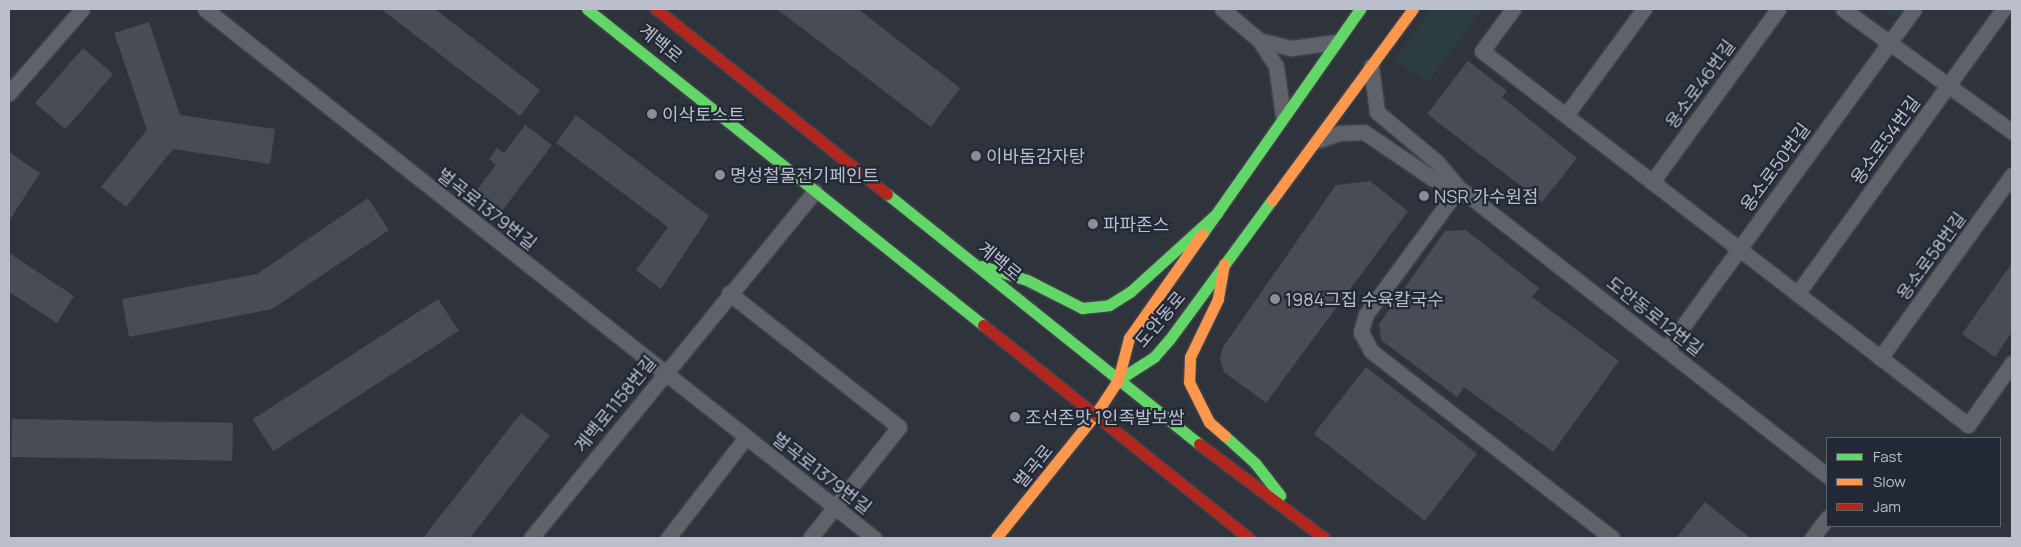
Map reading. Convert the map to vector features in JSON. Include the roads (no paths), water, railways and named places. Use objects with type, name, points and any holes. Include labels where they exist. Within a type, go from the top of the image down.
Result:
[{"type":"main road","name":"계백로","points":[[587,9],[1249,538]]},
{"type":"main road","name":"계백로","points":[[656,9],[1118,380],[1324,538]]},
{"type":"main road","name":"도안동로","points":[[1118,380],[1129,338],[1283,116],[1360,9]]},
{"type":"main road","name":"도안동로","points":[[1118,380],[1154,357],[1169,340],[1282,182],[1319,140],[1413,9]]},
{"type":"main road","points":[[973,264],[1027,280],[1057,299],[1098,307],[1130,292],[1217,213]]},
{"type":"main road","points":[[1224,264],[1218,299],[1190,357],[1189,382],[1208,422],[1255,463],[1297,517]]},
{"type":"main road","name":"벌곡로","points":[[1002,536],[1095,415],[1118,380]]},
{"type":"street","points":[[9,93],[82,9]]},
{"type":"street","name":"벌곡로1379번길","points":[[205,9],[874,538]]},
{"type":"street","points":[[1222,9],[1259,40],[1276,66],[1283,116]]},
{"type":"street","points":[[1513,9],[1482,51],[1968,425],[2012,363]]},
{"type":"street","points":[[1566,115],[1644,9]]},
{"type":"street","name":"용소로46번길","points":[[1652,182],[1778,9]]},
{"type":"street","points":[[1843,9],[2012,132]]},
{"type":"street","name":"용소로50번길","points":[[1667,348],[1914,9]]},
{"type":"street","name":"용소로54번길","points":[[1797,294],[2003,9]]},
{"type":"street","points":[[1259,40],[1292,48],[1335,42]]},
{"type":"street","points":[[1371,66],[1377,112],[1437,162],[1459,188]]},
{"type":"street","points":[[1319,140],[1339,133],[1364,132],[1432,178],[1459,188]]},
{"type":"street","name":"용소로58번길","points":[[1880,358],[2012,175]]},
{"type":"street","points":[[1459,188],[1366,314],[1361,332],[1371,350],[1612,538]]},
{"type":"street","name":"도안동로12번길","points":[[1459,188],[1667,348],[1826,474]]},
{"type":"street","name":"계백로1158번길","points":[[531,538],[664,372],[815,191]]},
{"type":"street","points":[[729,293],[899,426],[810,538]]},
{"type":"street","name":"벌곡로1379번길","points":[[668,538],[746,437]]},
{"type":"street","points":[[1812,538],[1826,519]]},
{"type":"place","name":"이삭토스트","points":[[652,114]]},
{"type":"place","name":"이바돔감자탕","points":[[976,156]]},
{"type":"place","name":"명성철물전기페인트","points":[[720,175]]},
{"type":"place","name":"NSR 가수원점","points":[[1424,196]]},
{"type":"place","name":"파파존스","points":[[1093,224]]},
{"type":"place","name":"1984그집 수육칼국수","points":[[1275,299]]},
{"type":"place","name":"조선존맛 1인족발보쌈","points":[[1015,417]]}]
